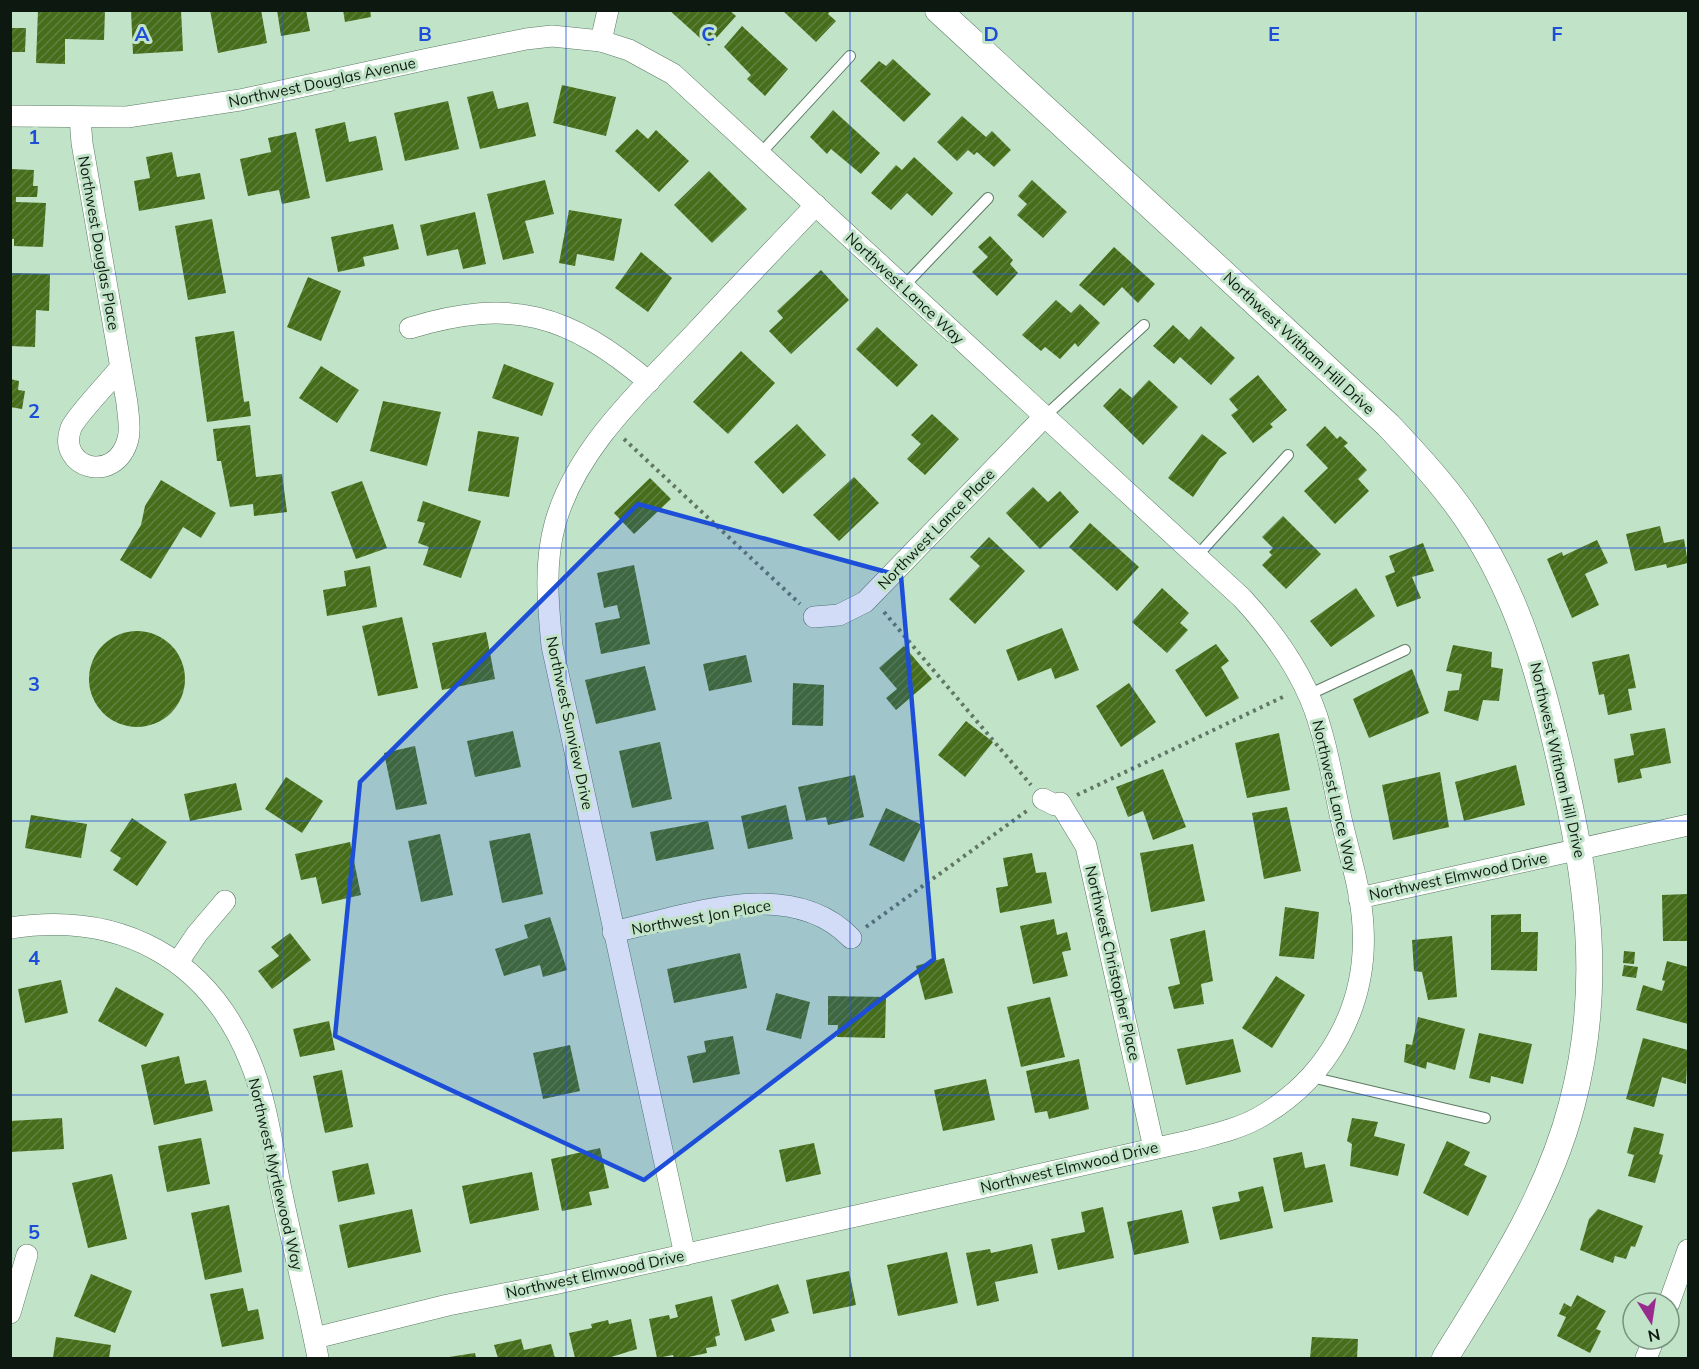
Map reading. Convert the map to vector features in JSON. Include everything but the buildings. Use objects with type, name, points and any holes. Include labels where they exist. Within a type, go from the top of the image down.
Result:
[{"type":"street","points":[[601,41],[608,10]]},
{"type":"street","name":"Northwest Witham Hill Drive","points":[[938,10],[1388,426],[1422,461],[1459,507],[1481,541],[1511,597],[1533,654],[1580,849],[1589,920],[1590,959],[1581,1063],[1572,1105],[1552,1166],[1531,1214],[1445,1359]]},
{"type":"street","name":"Northwest Douglas Avenue","points":[[10,116],[127,117],[240,100],[526,39],[552,36],[601,41]]},
{"type":"street","name":"Northwest Lance Way","points":[[601,41],[629,50],[673,74],[1197,556],[1264,622],[1291,661],[1321,728],[1359,898]]},
{"type":"street","name":"Northwest Douglas Place","points":[[80,118],[120,368]]},
{"type":"street","name":"Northwest Sunview Drive","points":[[685,1255],[552,646],[547,597],[548,556],[556,522],[573,482],[595,445],[649,382],[816,205]]},
{"type":"street","points":[[410,328],[438,320],[483,312],[506,312],[543,319],[568,327],[604,346],[649,382]]},
{"type":"street","name":"Northwest Lance Place","points":[[814,617],[839,615],[853,610],[871,596],[1044,417]]},
{"type":"street","name":"Northwest Christopher Place","points":[[1051,801],[1086,846],[1154,1148]]},
{"type":"street","name":"Northwest Elmwood Drive","points":[[316,1348],[447,1305],[685,1255],[1193,1140],[1256,1119],[1286,1100],[1311,1077],[1335,1045],[1355,1004],[1364,949],[1359,898],[1689,825]]},
{"type":"street","points":[[178,962],[197,933],[225,901]]},
{"type":"street","name":"Northwest Jon Place","points":[[613,932],[706,912],[777,903],[804,908],[829,919],[851,938]]},
{"type":"street","name":"Northwest Myrtlewood Way","points":[[10,928],[62,925],[117,932],[153,946],[178,962],[219,1002],[235,1027],[251,1064],[316,1348]]},
{"type":"street","points":[[1674,1291],[1689,1250]]},
{"type":"street","points":[[10,1313],[27,1255]]},
{"type":"lane","points":[[760,154],[850,56]]},
{"type":"lane","points":[[903,287],[988,198]]},
{"type":"lane","points":[[1044,417],[1144,325]]},
{"type":"lane","points":[[1197,556],[1288,455]]},
{"type":"lane","points":[[1306,691],[1405,650]]},
{"type":"lane","points":[[1311,1077],[1485,1118]]},
{"type":"path","points":[[610,426],[814,617]]},
{"type":"path","points":[[871,596],[1051,801]]},
{"type":"path","points":[[851,938],[1051,801],[1306,691]]},
{"type":"highlighted area","points":[[638,504],[901,576],[934,959],[644,1180],[335,1036],[360,782]]}]
